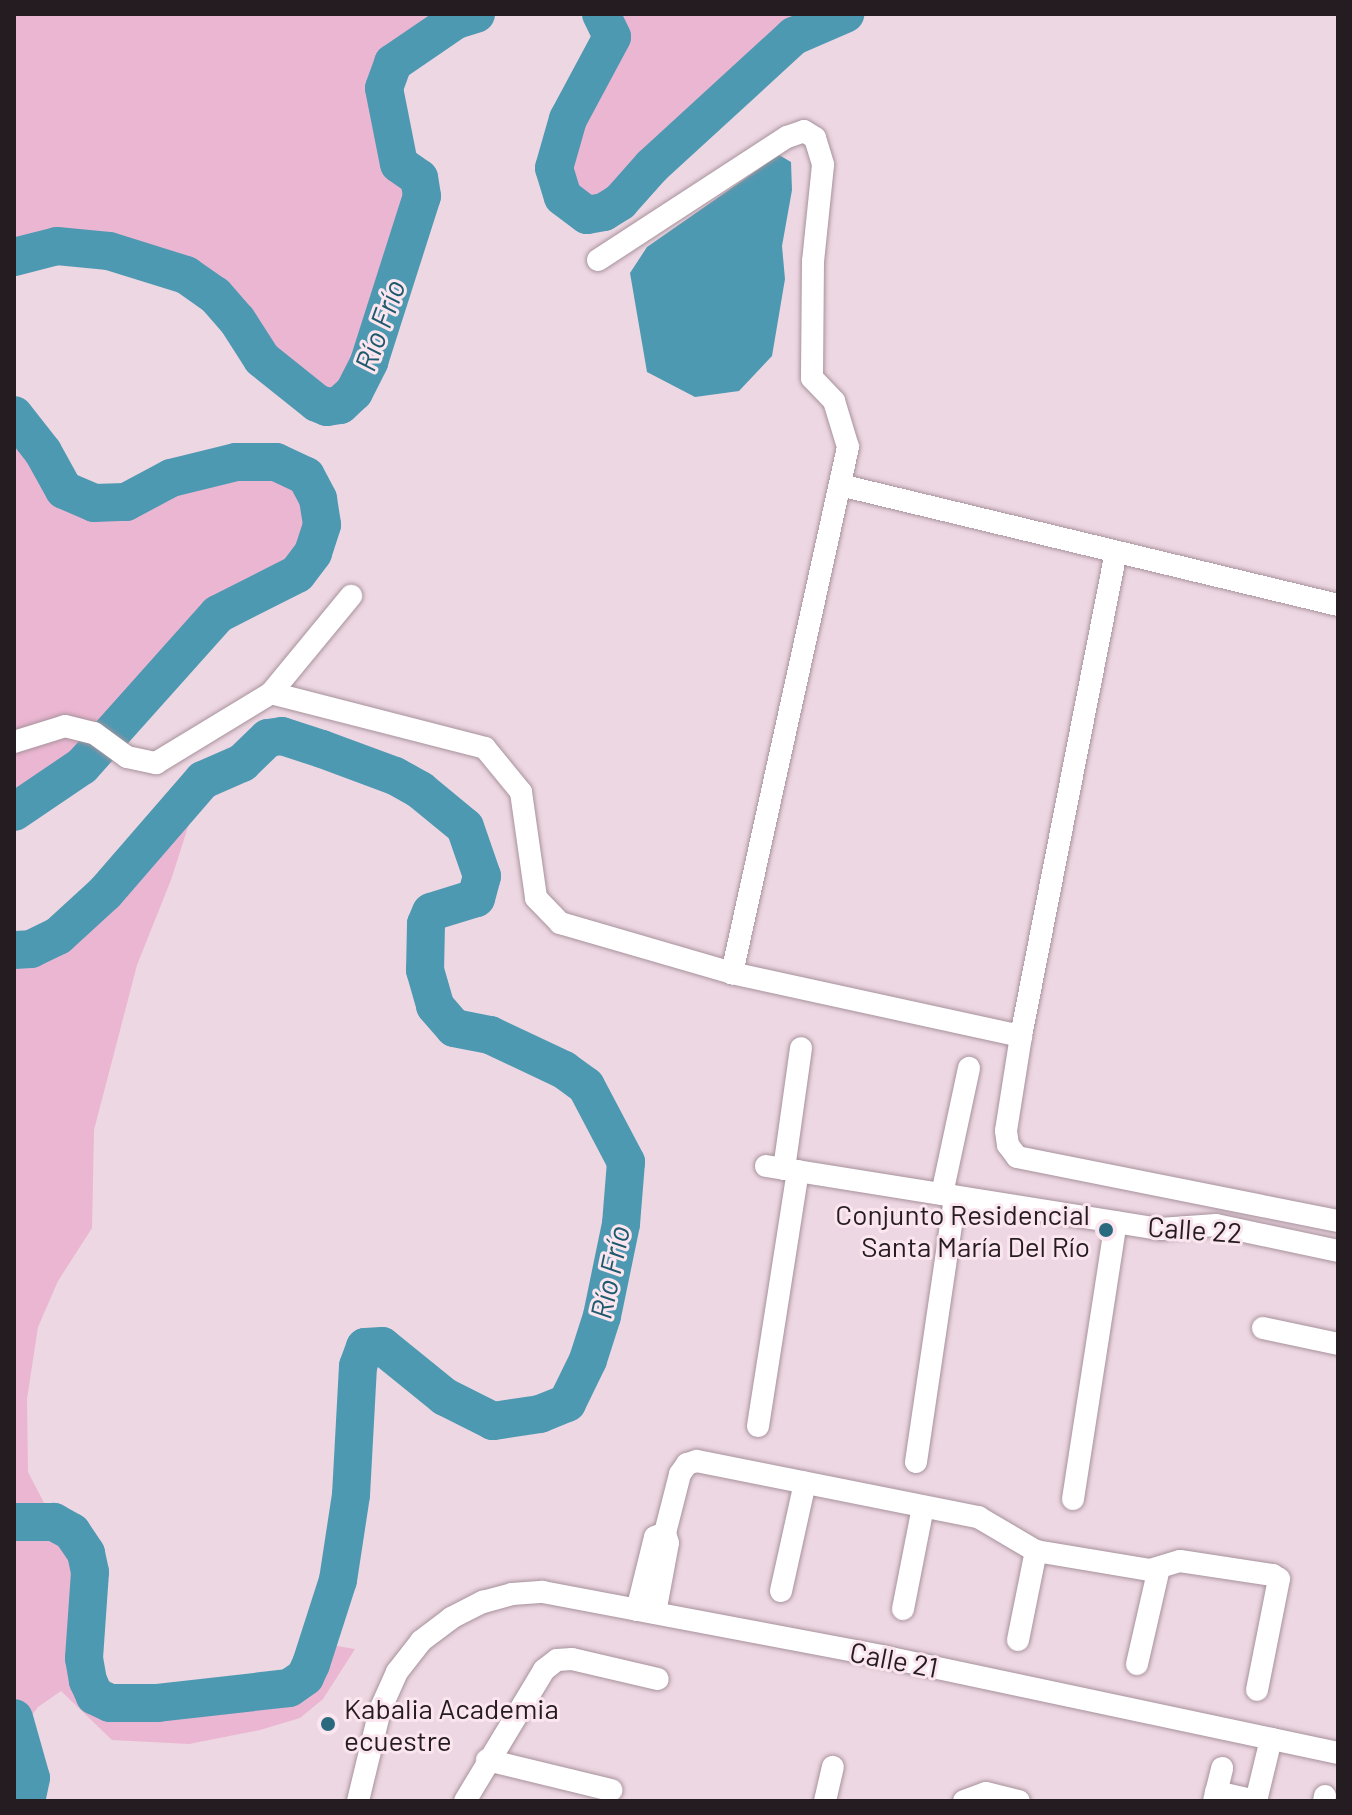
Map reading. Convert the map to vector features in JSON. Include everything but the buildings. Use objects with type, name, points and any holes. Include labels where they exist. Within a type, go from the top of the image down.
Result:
[{"type":"street","points":[[598,260],[787,137],[804,131],[815,138],[823,165],[813,261],[812,378],[834,401],[848,447],[732,973]]},
{"type":"street","points":[[840,485],[1116,554],[1338,605]]},
{"type":"street","points":[[1116,554],[1021,1036],[1006,1131],[1008,1145],[1017,1157],[1338,1221]]},
{"type":"street","points":[[14,742],[65,726],[94,733],[127,757],[156,763],[271,693],[351,596]]},
{"type":"street","points":[[271,693],[485,748],[521,792],[536,898],[560,923],[732,973],[1021,1036]]},
{"type":"street","points":[[758,1426],[783,1169],[801,1048]]},
{"type":"street","points":[[916,1462],[948,1196],[969,1068]]},
{"type":"street","name":"Calle 22","points":[[783,1169],[1160,1229],[1216,1225],[1338,1251]]},
{"type":"street","points":[[1073,1499],[1116,1222]]},
{"type":"street","points":[[1263,1328],[1338,1344]]},
{"type":"street","points":[[646,1611],[655,1537],[665,1533],[680,1474],[687,1464],[697,1461],[978,1517],[1036,1551],[1150,1570],[1180,1561],[1273,1575],[1279,1579],[1257,1690]]},
{"type":"street","points":[[781,1591],[805,1483]]},
{"type":"street","points":[[903,1609],[923,1507]]},
{"type":"street","points":[[1018,1640],[1036,1551]]},
{"type":"street","points":[[1137,1664],[1159,1568]]},
{"type":"street","name":"Calle 21","points":[[360,1800],[380,1710],[397,1672],[421,1641],[451,1618],[483,1602],[512,1594],[543,1592],[1338,1753]]},
{"type":"street","points":[[465,1801],[544,1670],[557,1660],[572,1659],[658,1679]]},
{"type":"street","points":[[1222,1768],[1215,1797],[1256,1801],[1271,1739]]},
{"type":"street","points":[[487,1760],[611,1790]]},
{"type":"street","points":[[825,1801],[833,1767]]},
{"type":"street","points":[[964,1801],[986,1793],[1019,1801]]},
{"type":"shaded area","points":[[14,14],[476,14],[456,21],[392,63],[384,88],[399,164],[419,178],[422,196],[369,362],[354,392],[340,405],[327,407],[317,403],[263,359],[237,320],[215,295],[186,275],[109,251],[57,246],[14,257]]},
{"type":"shaded area","points":[[601,14],[845,14],[794,36],[652,166],[620,202],[604,212],[587,215],[563,197],[554,168],[568,119],[612,38]]},
{"type":"shaded area","points":[[14,415],[43,452],[64,490],[94,503],[126,502],[171,478],[236,462],[276,462],[306,476],[318,499],[322,525],[313,553],[297,574],[218,614],[82,766],[14,812]]},
{"type":"shaded area","points":[[203,780],[171,880],[137,965],[94,1130],[92,1228],[58,1281],[38,1327],[27,1399],[28,1472],[54,1522],[72,1532],[86,1553],[90,1572],[84,1658],[88,1681],[95,1696],[110,1703],[132,1704],[275,1692],[289,1688],[305,1677],[319,1643],[355,1649],[323,1699],[300,1718],[260,1730],[189,1744],[112,1740],[61,1691],[38,1707],[19,1732],[31,1778],[26,1801],[14,1801],[14,950],[31,949],[58,936],[105,893]]},
{"type":"water","points":[[779,155],[791,162],[792,190],[782,246],[785,279],[772,356],[739,391],[695,397],[647,372],[630,273],[647,247]]},
{"type":"waterway","name":"Río Frío","points":[[14,257],[57,246],[109,251],[186,275],[215,295],[237,320],[262,359],[317,403],[327,407],[340,405],[354,392],[369,362],[422,196],[419,178],[399,164],[384,88],[393,63],[456,20],[476,14]]},
{"type":"waterway","name":"Río Frío","points":[[601,14],[612,37],[568,119],[554,168],[563,197],[587,215],[604,212],[620,202],[652,166],[794,36],[845,14]]},
{"type":"waterway","name":"Río Frío","points":[[14,415],[43,452],[64,490],[94,503],[126,502],[171,478],[236,462],[276,462],[306,476],[318,499],[322,525],[313,553],[297,574],[218,614],[82,766],[14,812]]},
{"type":"waterway","name":"Río Frío","points":[[14,950],[31,949],[58,936],[105,893],[203,780],[242,763],[268,738],[282,736],[322,749],[395,776],[420,790],[465,827],[482,876],[476,898],[431,912],[426,924],[425,970],[435,1006],[454,1028],[490,1035],[564,1070],[586,1086],[626,1162],[621,1224],[602,1316],[588,1360],[567,1403],[540,1414],[493,1421],[445,1397],[382,1346],[365,1347],[358,1366],[351,1495],[338,1580],[311,1664],[305,1677],[289,1688],[158,1703],[110,1703],[95,1696],[88,1681],[84,1658],[90,1572],[86,1553],[72,1532],[54,1522],[14,1522]]},
{"type":"waterway","name":"Río Frío","points":[[14,1718],[31,1778],[26,1801]]},
{"type":"place","name":"Conjunto Residencial Santa María Del Río","points":[[1106,1230]]},
{"type":"place","name":"Kabalia Academia ecuestre","points":[[328,1724]]}]
